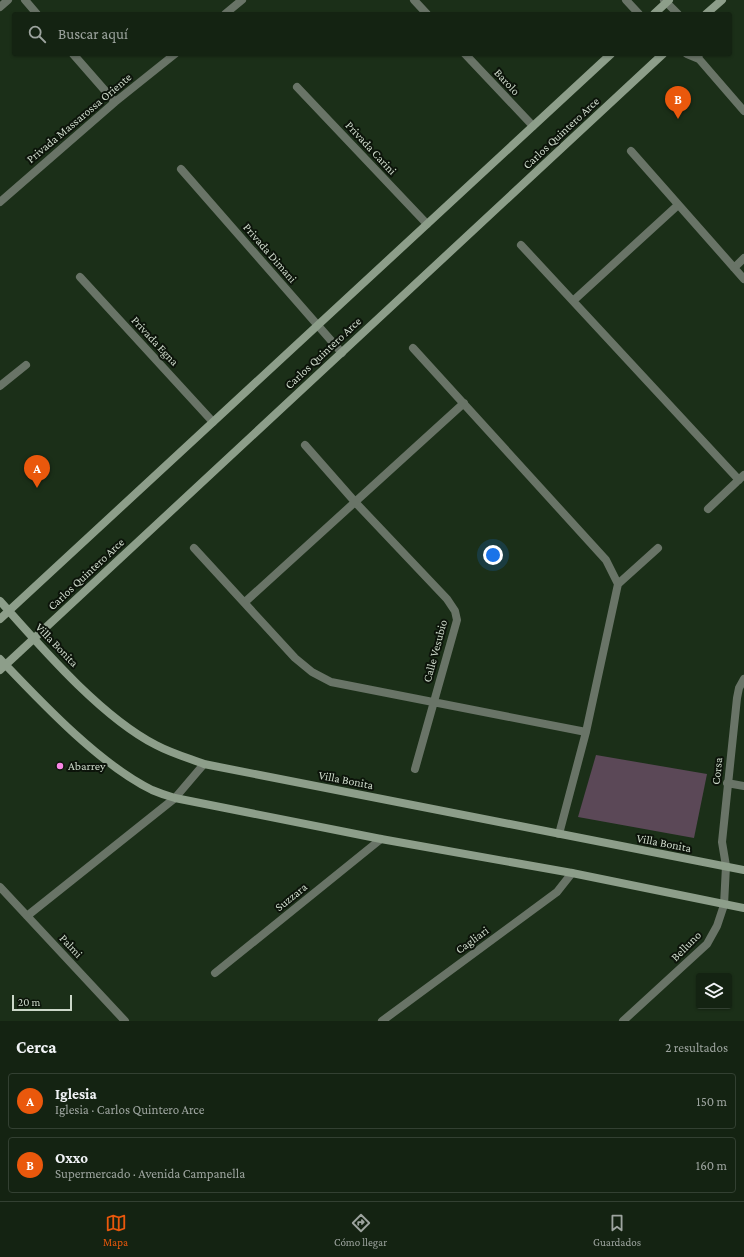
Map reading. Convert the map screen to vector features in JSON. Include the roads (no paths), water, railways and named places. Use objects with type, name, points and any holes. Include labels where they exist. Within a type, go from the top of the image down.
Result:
[{"type":"main road","points":[[708,12],[722,0]]},
{"type":"main road","points":[[656,12],[667,1]]},
{"type":"main road","name":"Carlos Quintero Arce","points":[[0,619],[609,56]]},
{"type":"main road","name":"Carlos Quintero Arce","points":[[2,665],[34,639],[661,56]]},
{"type":"main road","name":"Villa Bonita","points":[[0,601],[34,639],[84,689],[121,722],[156,745],[204,764],[744,870]]},
{"type":"main road","points":[[2,665],[105,759],[152,790],[175,798],[381,839],[572,873],[744,908]]},
{"type":"street","points":[[0,7],[8,0]]},
{"type":"street","points":[[25,0],[35,12]]},
{"type":"street","points":[[227,12],[242,0]]},
{"type":"street","points":[[414,0],[425,12]]},
{"type":"street","points":[[626,0],[637,12]]},
{"type":"street","points":[[667,1],[676,12]]},
{"type":"street","points":[[75,56],[115,102]]},
{"type":"street","name":"Privada Massarossa Oriente","points":[[0,202],[115,102],[172,56]]},
{"type":"street","name":"Barolo","points":[[467,56],[533,126]]},
{"type":"street","points":[[698,56],[744,111]]},
{"type":"street","name":"Privada Carini","points":[[298,87],[427,224]]},
{"type":"street","points":[[631,151],[744,280]]},
{"type":"street","name":"Privada Dimani","points":[[181,169],[342,353]]},
{"type":"street","points":[[573,301],[678,205]]},
{"type":"street","points":[[521,245],[741,478],[708,509]]},
{"type":"street","points":[[734,268],[744,258]]},
{"type":"street","name":"Privada Egna","points":[[80,277],[213,422]]},
{"type":"street","points":[[413,348],[606,560],[618,584]]},
{"type":"street","points":[[0,386],[26,365]]},
{"type":"street","points":[[245,602],[464,404]]},
{"type":"street","name":"Calle Vesubio","points":[[305,445],[356,503],[447,598],[455,611],[457,620],[415,769]]},
{"type":"street","points":[[194,548],[295,658],[312,672],[331,682],[586,732]]},
{"type":"street","points":[[559,834],[586,732],[618,584],[658,548]]},
{"type":"street","name":"Corsa","points":[[726,866],[722,842],[727,783],[737,698],[739,688],[744,679]]},
{"type":"street","points":[[27,916],[175,798],[204,764]]},
{"type":"street","points":[[727,783],[744,786]]},
{"type":"street","name":"Suzzara","points":[[215,973],[381,839]]},
{"type":"street","name":"Belluno","points":[[623,1021],[707,944],[717,926],[724,905],[726,866]]},
{"type":"street","name":"Cagliari","points":[[382,1021],[557,892],[572,873]]},
{"type":"street","name":"Palmi","points":[[0,887],[125,1021]]},
{"type":"place","name":"Oxxo","points":[[678,119]]},
{"type":"place","name":"Iglesia","points":[[37,488]]},
{"type":"place","name":"Abarrey","points":[[60,766]]}]
